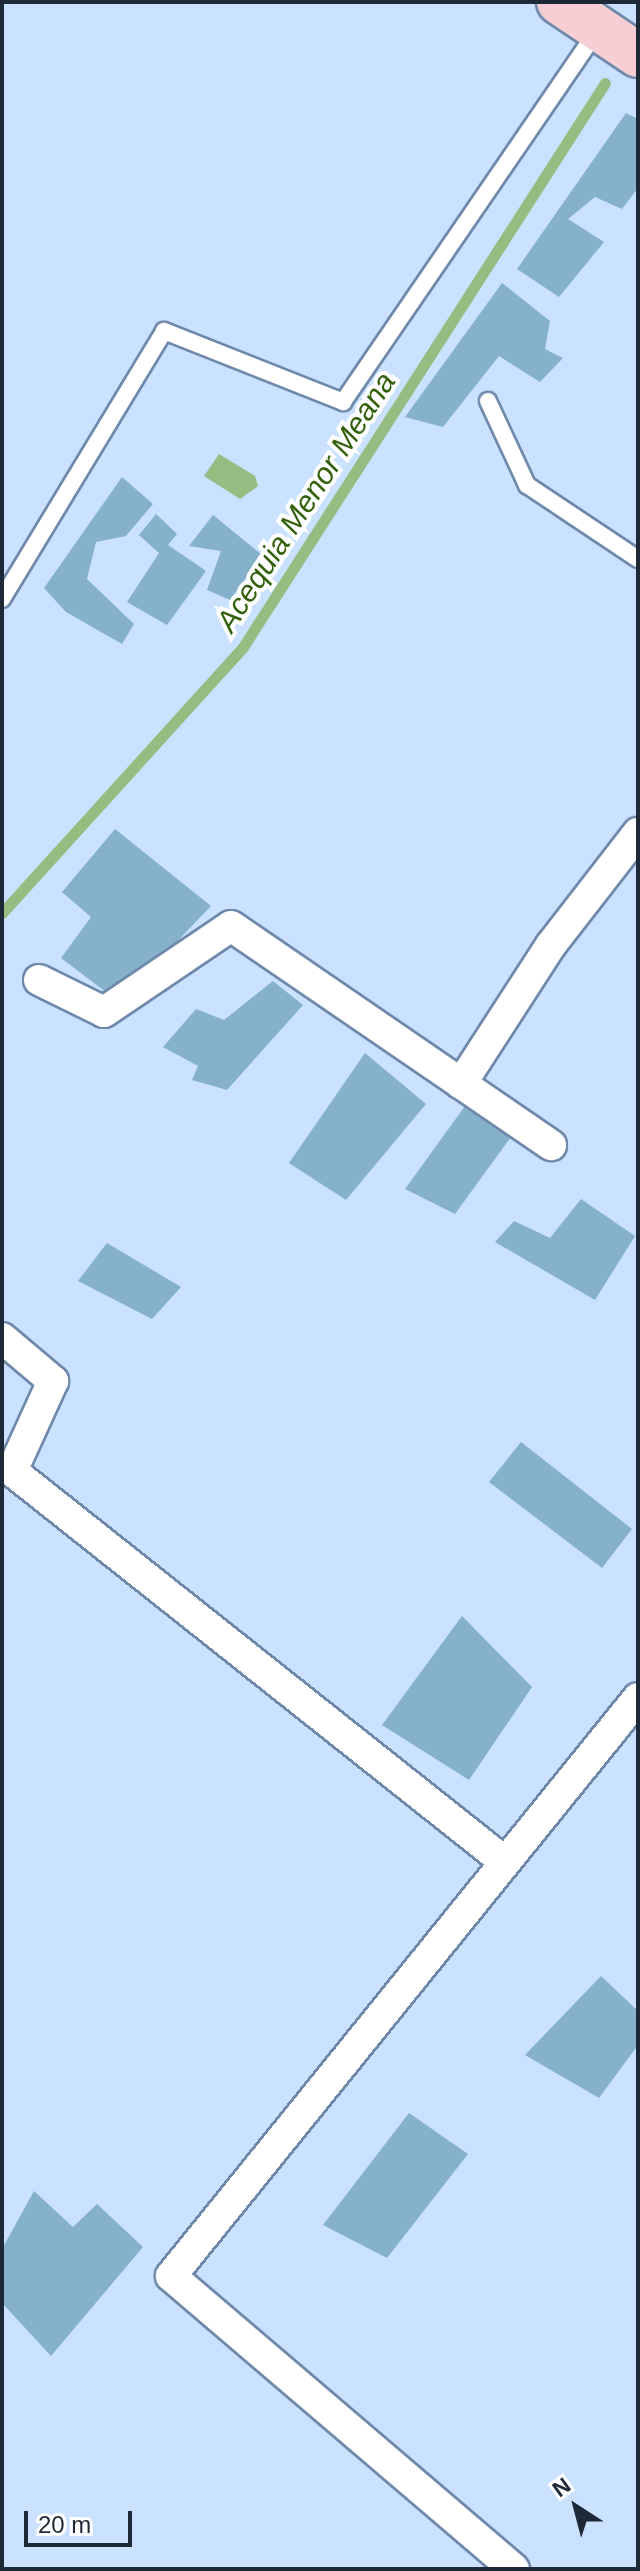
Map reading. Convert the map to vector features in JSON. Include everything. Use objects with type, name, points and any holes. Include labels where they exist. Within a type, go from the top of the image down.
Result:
[{"type":"main road","points":[[559,2],[638,55]]},
{"type":"street","points":[[461,1084],[551,945],[638,833]]},
{"type":"street","points":[[39,980],[104,1012],[231,926],[551,1145]]},
{"type":"street","points":[[2,1338],[53,1381],[12,1471],[505,1862]]},
{"type":"street","points":[[514,2569],[171,2276],[638,1698]]},
{"type":"lane","points":[[2,599],[164,331],[343,402],[599,29]]},
{"type":"lane","points":[[488,401],[527,485],[638,559]]},
{"type":"shaded area","points":[[219,454],[255,476],[258,486],[240,499],[204,476]]},
{"type":"building","points":[[626,113],[638,119],[638,188],[622,209],[595,197],[568,219],[604,242],[559,297],[517,269]]},
{"type":"building","points":[[502,283],[550,321],[545,349],[563,358],[540,382],[499,356],[443,427],[405,417]]},
{"type":"building","points":[[122,477],[153,504],[126,536],[96,542],[87,579],[134,624],[122,644],[66,612],[44,588]]},
{"type":"building","points":[[156,514],[177,534],[168,545],[206,571],[167,625],[127,602],[159,553],[139,535]]},
{"type":"building","points":[[213,515],[262,555],[230,600],[207,590],[221,551],[189,546]]},
{"type":"building","points":[[115,829],[211,906],[119,1002],[61,958],[91,917],[62,892]]},
{"type":"building","points":[[273,981],[303,1005],[227,1090],[192,1080],[198,1066],[163,1047],[196,1009],[224,1020]]},
{"type":"building","points":[[365,1053],[426,1104],[346,1200],[289,1163]]},
{"type":"building","points":[[465,1106],[513,1134],[455,1214],[405,1189]]},
{"type":"building","points":[[581,1199],[635,1236],[595,1300],[495,1242],[514,1221],[550,1238]]},
{"type":"building","points":[[107,1243],[181,1287],[152,1319],[78,1281]]},
{"type":"building","points":[[521,1442],[632,1529],[602,1568],[489,1482]]},
{"type":"building","points":[[462,1616],[532,1687],[469,1780],[382,1725]]},
{"type":"building","points":[[601,1976],[638,2011],[638,2045],[599,2098],[525,2055]]},
{"type":"building","points":[[409,2113],[468,2154],[387,2258],[323,2225]]},
{"type":"building","points":[[34,2191],[73,2227],[97,2204],[143,2247],[51,2356],[2,2303],[2,2249]]},
{"type":"waterway","name":"Acequia Menor Meana","points":[[2,913],[243,647],[605,83]]}]
